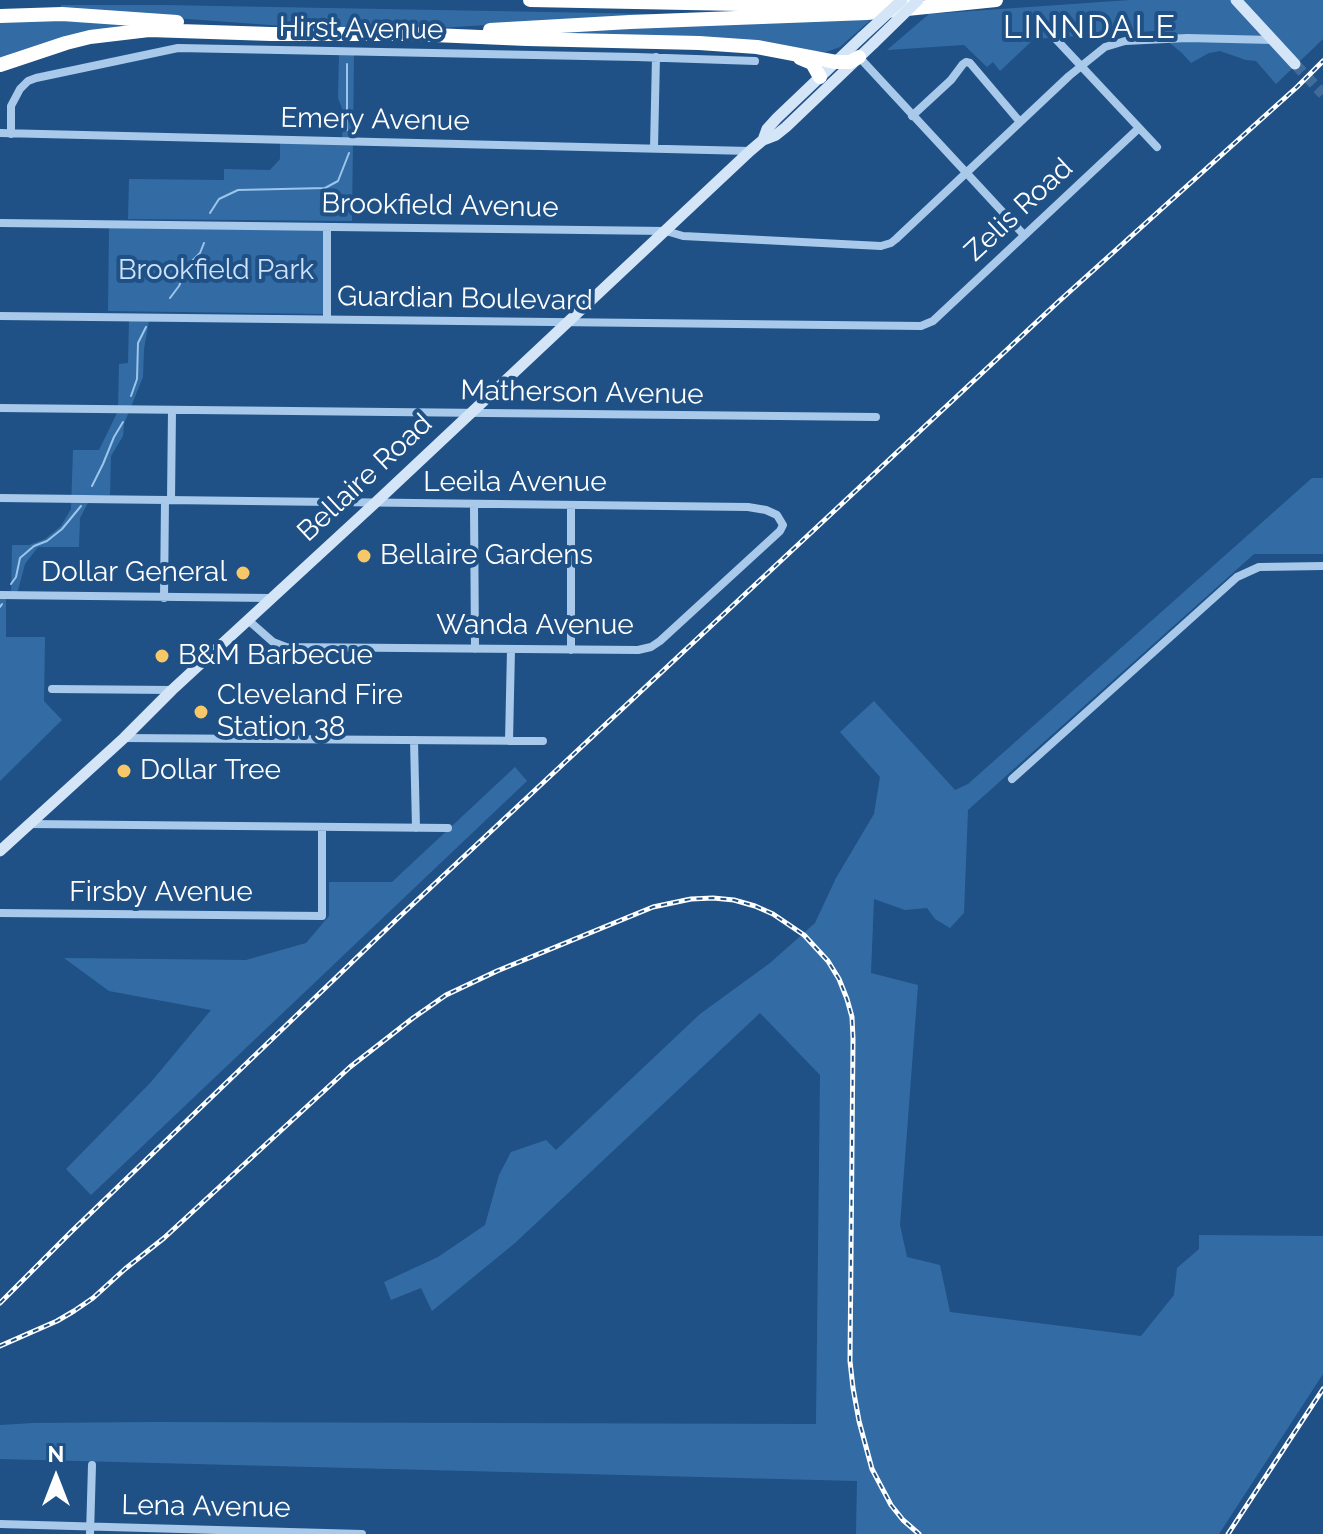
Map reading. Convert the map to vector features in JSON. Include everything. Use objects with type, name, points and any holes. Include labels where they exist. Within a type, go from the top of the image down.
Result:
[{"type":"highway","points":[[530,0],[740,4],[911,0]]},
{"type":"highway","points":[[410,34],[867,13],[996,0]]},
{"type":"highway","points":[[0,16],[74,15],[325,34]]},
{"type":"highway","points":[[0,65],[66,43],[134,31],[410,34],[723,44],[836,62],[850,62],[855,52]]},
{"type":"highway","points":[[785,52],[809,61],[820,77]]},
{"type":"street","name":"Bellaire Road","points":[[0,851],[750,151],[786,127],[855,52],[862,37],[902,0]]},
{"type":"street","name":"Bellaire Road","points":[[855,52],[874,43],[918,0]]},
{"type":"street","points":[[1236,0],[1295,64]]},
{"type":"street","points":[[1052,35],[1157,147]]},
{"type":"street","points":[[966,173],[1081,66],[1113,43],[1200,38],[1274,40]]},
{"type":"street","name":"Hirst Avenue","points":[[11,134],[11,106],[28,81],[178,48],[755,61]]},
{"type":"street","points":[[855,52],[1024,235]]},
{"type":"street","points":[[654,148],[656,57]]},
{"type":"street","name":"Bellaire Road","points":[[763,140],[767,129],[836,62]]},
{"type":"street","points":[[912,116],[966,62],[1020,122]]},
{"type":"street","name":"Zelis Road","points":[[928,324],[1139,128]]},
{"type":"street","name":"Emery Avenue","points":[[0,133],[750,151]]},
{"type":"street","name":"Brookfield Avenue","points":[[0,223],[666,231],[683,236],[878,246],[896,239],[966,173]]},
{"type":"street","points":[[327,227],[327,319]]},
{"type":"street","name":"Guardian Boulevard","points":[[0,316],[928,324]]},
{"type":"street","name":"Matherson Avenue","points":[[0,408],[876,417]]},
{"type":"street","points":[[164,598],[172,410]]},
{"type":"street","name":"Leeila Avenue","points":[[0,498],[748,507],[777,515],[783,525]]},
{"type":"street","points":[[474,505],[475,649]]},
{"type":"street","points":[[571,505],[571,650]]},
{"type":"street","name":"Wanda Avenue","points":[[248,620],[273,642],[286,647],[638,650],[660,641],[783,525]]},
{"type":"street","points":[[1012,779],[1237,577],[1259,567],[1323,566]]},
{"type":"street","points":[[0,595],[272,598]]},
{"type":"street","points":[[509,741],[511,649]]},
{"type":"street","points":[[52,689],[172,690]]},
{"type":"street","points":[[124,738],[543,741]]},
{"type":"street","points":[[414,740],[416,828]]},
{"type":"street","points":[[29,824],[448,828]]},
{"type":"street","name":"Firsby Avenue","points":[[0,913],[322,916],[322,828]]},
{"type":"street","points":[[90,1530],[92,1465]]},
{"type":"street","name":"Lena Avenue","points":[[0,1524],[90,1530],[362,1534]]},
{"type":"green space","points":[[1130,0],[1323,0],[1323,39],[1276,84],[1256,61],[1220,51],[1191,63],[1155,31],[1034,39],[1000,71],[993,62],[987,67],[964,45],[887,50],[929,14]]},
{"type":"green space","points":[[61,5],[653,14],[654,17],[366,29],[107,13],[61,9]]},
{"type":"green space","points":[[874,17],[840,47],[826,52],[544,34],[617,28]]},
{"type":"green space","points":[[24,19],[178,26],[0,60],[0,21]]},
{"type":"green space","points":[[339,54],[354,55],[352,221],[128,219],[129,179],[224,180],[224,169],[270,170],[280,159],[280,142],[342,144],[343,111],[338,98]]},
{"type":"green space","name":"Brookfield Park","points":[[109,228],[324,230],[323,314],[108,311]]},
{"type":"green space","points":[[129,321],[149,321],[143,377],[124,424],[123,436],[111,456],[110,495],[92,495],[80,518],[79,547],[38,547],[25,564],[17,594],[11,594],[12,545],[29,545],[45,539],[61,526],[71,509],[73,450],[99,450],[118,411],[119,364],[128,363]]},
{"type":"green space","points":[[1312,478],[1323,478],[1323,554],[1254,554],[968,810],[964,913],[950,928],[935,919],[927,908],[905,910],[874,899],[871,973],[918,985],[900,1225],[907,1257],[940,1265],[950,1312],[1141,1336],[1174,1295],[1177,1268],[1199,1249],[1199,1235],[1323,1236],[1323,1374],[1219,1534],[856,1534],[857,1481],[0,1459],[0,1425],[33,1423],[816,1424],[820,1075],[760,1013],[515,1243],[432,1311],[421,1288],[391,1300],[384,1282],[438,1257],[485,1225],[499,1175],[511,1152],[546,1140],[556,1150],[700,1014],[770,963],[815,923],[836,878],[874,814],[880,777],[840,732],[874,701],[955,790],[968,784]]},
{"type":"green space","points":[[0,597],[6,597],[6,637],[45,637],[44,701],[62,720],[0,781]]},
{"type":"green space","points":[[515,767],[527,781],[91,1195],[66,1169],[151,1082],[211,1010],[109,991],[64,958],[246,960],[306,943],[329,916],[329,882],[392,882]]},
{"type":"waterway","points":[[347,64],[347,130]]},
{"type":"waterway","points":[[210,213],[219,199],[238,190],[325,188],[338,181],[349,153]]},
{"type":"waterway","points":[[170,298],[204,243]]},
{"type":"waterway","points":[[131,396],[137,379],[138,343],[146,327]]},
{"type":"waterway","points":[[92,486],[123,422]]},
{"type":"waterway","points":[[11,584],[16,577],[20,558],[62,529],[81,506]]},
{"type":"tunnel","points":[[1295,64],[1323,94]]},
{"type":"railway","points":[[0,1303],[397,919],[1057,303],[1323,61]]},
{"type":"railway","points":[[0,1346],[57,1321],[93,1298],[164,1238],[350,1067],[446,995],[653,907],[691,899],[734,900],[773,914],[804,935],[828,961],[847,999],[853,1039],[850,1361],[853,1388],[872,1469],[891,1505],[919,1534]]},
{"type":"railway","points":[[1228,1534],[1323,1389]]},
{"type":"place","name":"Bellaire Gardens","points":[[364,556]]},
{"type":"place","name":"Dollar General","points":[[243,573]]},
{"type":"place","name":"B&M Barbecue","points":[[162,656]]},
{"type":"place","name":"Cleveland Fire Station 38","points":[[201,712]]},
{"type":"place","name":"Dollar Tree","points":[[124,771]]},
{"type":"district","name":"LINNDALE","points":[[1090,28]]}]
